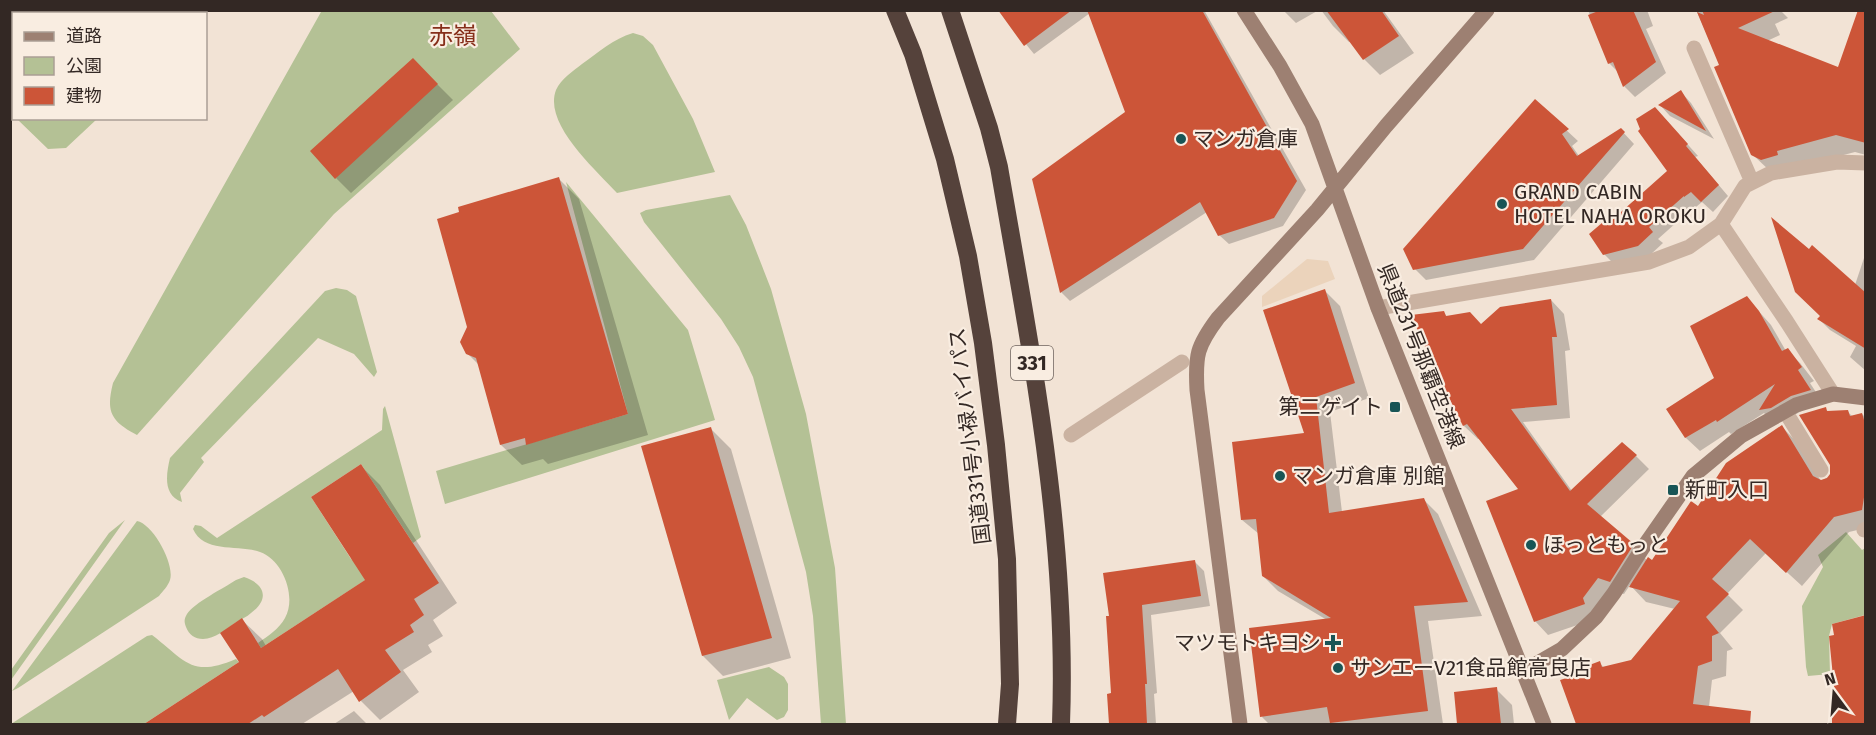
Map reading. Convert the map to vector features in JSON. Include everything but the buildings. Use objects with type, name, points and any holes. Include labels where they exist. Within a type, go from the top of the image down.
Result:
[{"type":"highway","name":"国道331号小禄バイパス","points":[[895,10],[913,54],[945,159],[968,256],[983,343],[1007,559],[1010,684],[1007,724]]},
{"type":"highway","name":"331","points":[[950,10],[989,128],[999,167],[1045,435],[1058,556],[1063,681],[1061,724]]},
{"type":"street","name":"県道231号那覇空港線","points":[[1244,10],[1302,103],[1316,134],[1378,308],[1544,724]]},
{"type":"street","points":[[1240,724],[1197,390],[1197,355],[1203,338],[1218,318],[1335,189],[1386,126],[1487,10]]},
{"type":"street","points":[[1694,48],[1752,182]]},
{"type":"street","points":[[1378,308],[1649,262],[1689,247],[1721,224],[1745,186],[1771,173],[1837,162],[1866,162]]},
{"type":"street","points":[[1721,224],[1833,394]]},
{"type":"street","points":[[1071,435],[1182,362]]},
{"type":"street","points":[[1524,671],[1562,649],[1596,616],[1693,476],[1741,436],[1796,405],[1833,394],[1866,398]]},
{"type":"street","points":[[1785,411],[1821,470]]},
{"type":"green space","points":[[61,10],[197,11],[196,12],[61,12]]},
{"type":"green space","points":[[328,10],[491,11],[520,49],[334,214],[137,435],[121,425],[112,414],[110,401],[113,383],[321,12]]},
{"type":"green space","points":[[633,33],[643,36],[653,45],[693,119],[715,172],[617,193],[585,159],[564,131],[557,117],[554,103],[558,86],[571,72],[600,50]]},
{"type":"green space","points":[[18,120],[96,120],[66,148],[48,149]]},
{"type":"green space","points":[[566,182],[688,330],[715,420],[445,504],[436,471],[628,414]]},
{"type":"green space","points":[[730,195],[746,225],[771,289],[806,414],[835,568],[846,724],[821,724],[813,616],[806,572],[753,377],[739,347],[721,319],[644,222],[640,213]]},
{"type":"green space","points":[[336,288],[347,290],[356,296],[377,372],[374,377],[354,354],[318,338],[201,458],[204,462],[180,493],[182,502],[176,499],[167,484],[170,458],[325,291]]},
{"type":"green space","points":[[385,406],[421,537],[413,543],[361,464],[311,497],[351,559],[376,573],[261,648],[258,643],[280,626],[285,618],[289,600],[286,580],[268,556],[252,550],[223,547],[205,542],[193,529],[195,525],[201,526],[217,538],[382,430]]},
{"type":"green space","points":[[125,520],[11,680],[11,670],[109,533]]},
{"type":"green space","points":[[137,521],[150,529],[166,555],[171,573],[165,588],[159,596],[12,691]]},
{"type":"green space","points":[[1846,532],[1862,550],[1865,548],[1865,615],[1832,624],[1829,636],[1830,674],[1808,676],[1802,606],[1823,567],[1818,555]]},
{"type":"green space","points":[[244,577],[257,584],[262,592],[263,597],[257,608],[248,616],[207,639],[200,639],[191,634],[186,627],[187,614],[196,605]]},
{"type":"green space","points":[[152,635],[182,659],[199,667],[209,667],[236,659],[239,662],[144,724],[11,724],[147,636]]},
{"type":"green space","points":[[769,667],[784,677],[788,684],[788,710],[784,717],[777,720],[747,698],[729,720],[717,680]]},
{"type":"shaded area","points":[[1307,259],[1328,261],[1335,279],[1262,307],[1262,296]]},
{"type":"place","name":"マンガ倉庫","points":[[1181,139]]},
{"type":"place","name":"GRAND CABIN HOTEL NAHA OROKU","points":[[1502,204]]},
{"type":"place","name":"第二ゲイト","points":[[1395,407]]},
{"type":"place","name":"マンガ倉庫 別館","points":[[1280,476]]},
{"type":"place","name":"新町入口","points":[[1673,490]]},
{"type":"place","name":"ほっともっと","points":[[1531,545]]},
{"type":"place","name":"マツモトキヨシ","points":[[1333,643]]},
{"type":"place","name":"サンエーV21食品館高良店","points":[[1338,668]]},
{"type":"district","name":"赤嶺","points":[[453,36]]}]
